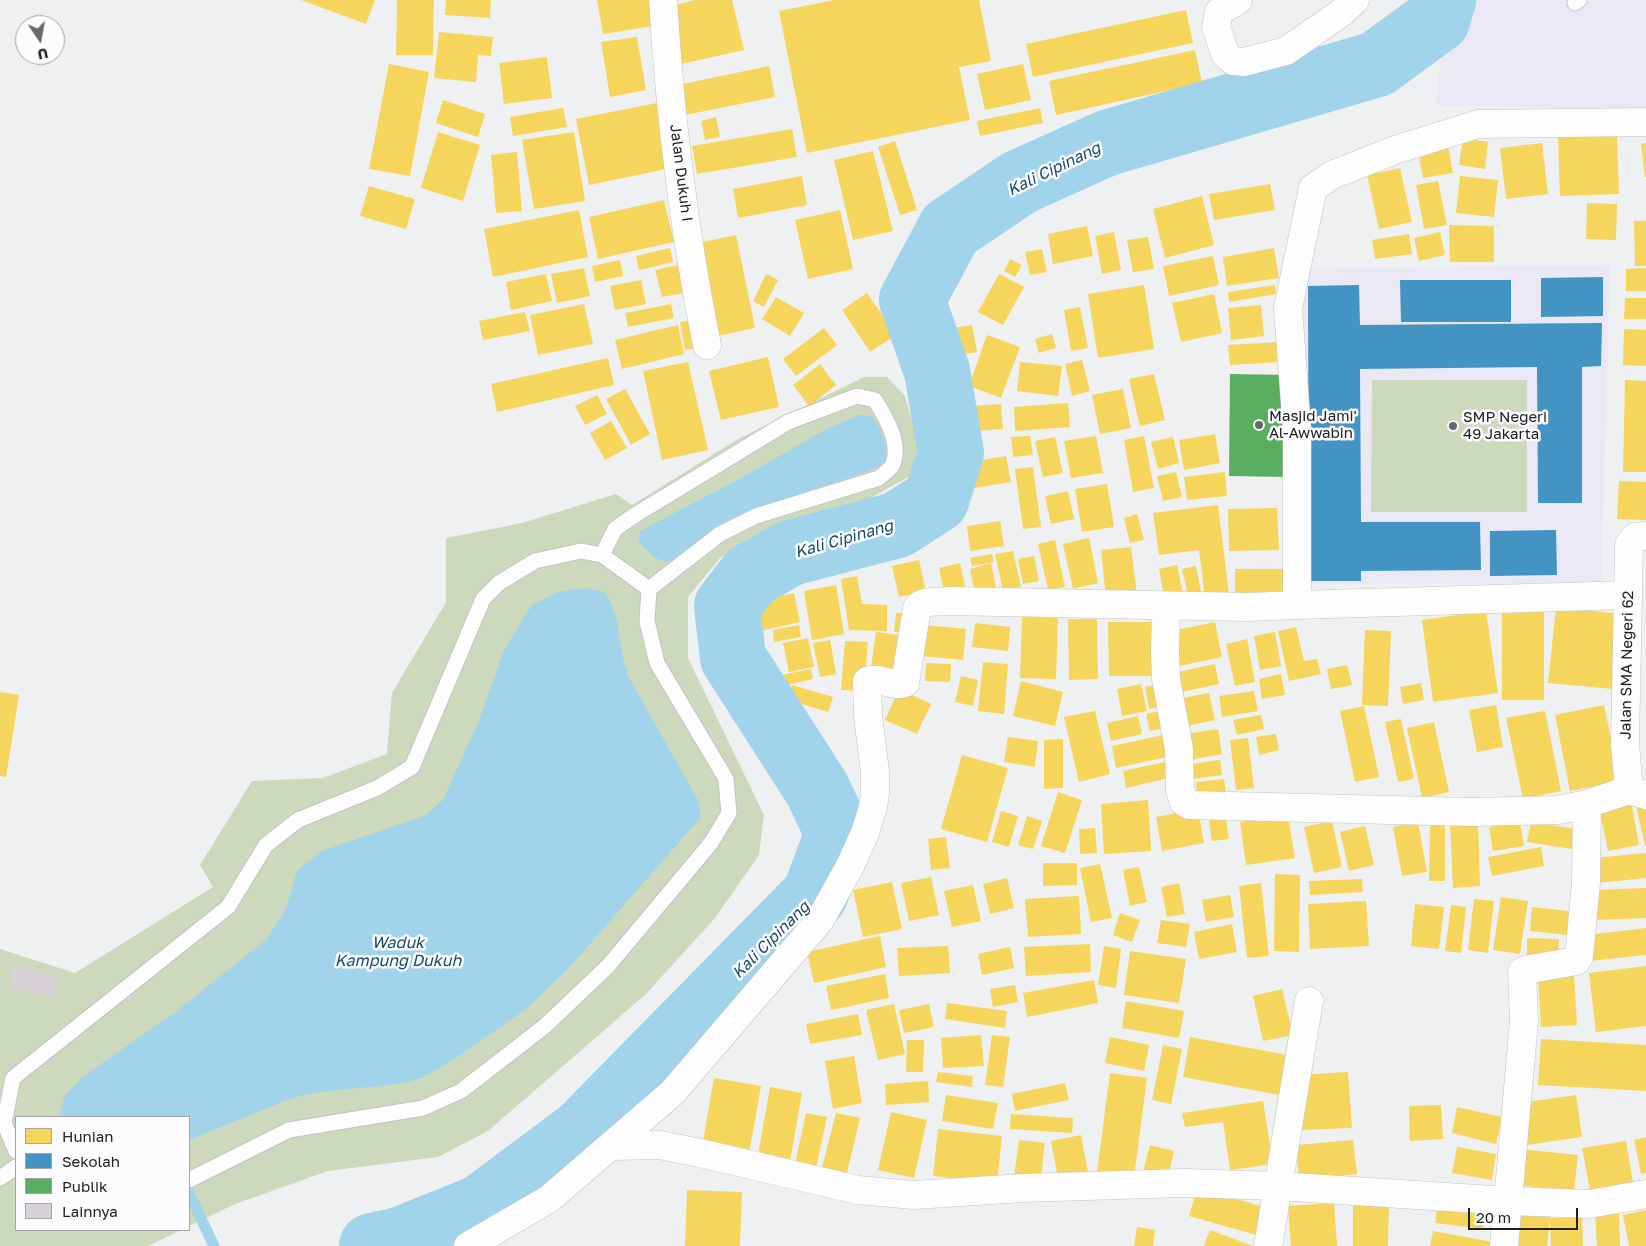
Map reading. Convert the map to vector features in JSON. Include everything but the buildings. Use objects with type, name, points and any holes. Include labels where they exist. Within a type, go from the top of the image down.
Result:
[{"type":"street","name":"Jalan Dukuh I","points":[[663,0],[669,79],[680,174],[695,285],[707,345]]},
{"type":"street","points":[[1238,0],[1218,12],[1216,27],[1225,54],[1232,61],[1244,62],[1286,51],[1355,0]]},
{"type":"street","points":[[1297,605],[1297,430],[1288,308],[1313,188],[1332,175],[1394,150],[1478,124],[1646,122]]},
{"type":"street","name":"Jalan SMA Negeri 62","points":[[1638,792],[1626,744],[1627,595],[1629,545],[1635,537],[1646,536]]},
{"type":"street","points":[[468,1246],[549,1199],[673,1092],[820,920],[850,866],[865,833],[873,807],[875,772],[868,716],[867,681],[873,679],[898,685],[905,683],[918,605],[927,602],[948,601],[1248,607],[1627,595]]},
{"type":"street","points":[[1166,606],[1166,679],[1180,749],[1180,790],[1184,802],[1189,805],[1472,812],[1558,810],[1638,792]]},
{"type":"street","points":[[1504,1246],[1524,1021],[1522,972],[1576,961],[1579,957],[1586,882],[1587,804]]},
{"type":"street","points":[[1268,1246],[1309,1002]]},
{"type":"street","points":[[612,1146],[660,1145],[700,1152],[858,1190],[914,1196],[1023,1188],[1184,1183],[1278,1186],[1508,1201],[1590,1204],[1646,1194]]},
{"type":"lane","points":[[196,1177],[290,1130],[424,1108],[461,1091],[545,1026],[608,966],[712,843],[729,813],[726,779],[657,663],[647,621],[649,589],[720,534],[756,516],[879,478],[892,466],[896,446],[886,418],[875,400],[857,396],[788,422],[635,514],[615,529],[602,555]]},
{"type":"lane","points":[[15,1149],[4,1123],[13,1078],[228,907],[266,845],[298,820],[377,788],[412,767],[483,600],[499,583],[535,561],[581,551],[602,555],[649,589]]},
{"type":"lane","points":[[0,1178],[15,1168]]},
{"type":"shaded area","points":[[1446,0],[1646,0],[1646,110],[1436,105]]},
{"type":"shaded area","name":"SMP Negeri 49 Jakarta","points":[[1610,265],[1601,585],[1301,583],[1300,269]]},
{"type":"green space","points":[[864,377],[887,377],[905,396],[918,441],[914,474],[836,517],[756,536],[720,558],[688,597],[688,658],[764,815],[759,855],[715,918],[646,994],[488,1131],[438,1157],[328,1171],[235,1204],[190,1226],[190,1116],[15,1116],[15,1231],[179,1231],[148,1246],[0,1246],[0,949],[75,973],[213,887],[200,865],[252,781],[323,778],[387,754],[392,693],[446,602],[446,538],[522,523],[616,494],[632,505],[738,439]]},
{"type":"green space","points":[[1372,380],[1527,380],[1527,512],[1371,512]]},
{"type":"water","points":[[858,415],[871,416],[884,439],[886,446],[885,458],[883,463],[878,466],[869,471],[766,505],[733,518],[713,528],[685,553],[667,562],[655,558],[638,541],[640,531],[743,477],[821,432]]},
{"type":"water","name":"Waduk Kampung Dukuh","points":[[585,588],[604,592],[610,600],[617,622],[623,658],[629,678],[699,802],[701,817],[567,970],[525,1010],[454,1059],[422,1078],[399,1084],[319,1092],[292,1098],[190,1140],[190,1116],[60,1116],[64,1097],[81,1078],[177,1011],[267,939],[286,909],[297,871],[322,851],[426,815],[443,800],[478,723],[504,650],[532,605],[558,592]]},
{"type":"waterway","name":"Kali Cipinang","points":[[372,1246],[400,1240],[480,1208],[582,1132],[815,895],[838,833],[817,789],[733,658],[727,606],[750,576],[790,553],[897,525],[936,500],[951,453],[937,371],[912,300],[950,229],[1020,182],[1107,143],[1377,64],[1437,20],[1443,0]]},
{"type":"waterway","points":[[190,1195],[214,1246]]},
{"type":"place","name":"Masjid Jami' Al-Awwabin","points":[[1259,425]]},
{"type":"place","name":"SMP Negeri 49 Jakarta","points":[[1453,426]]}]
